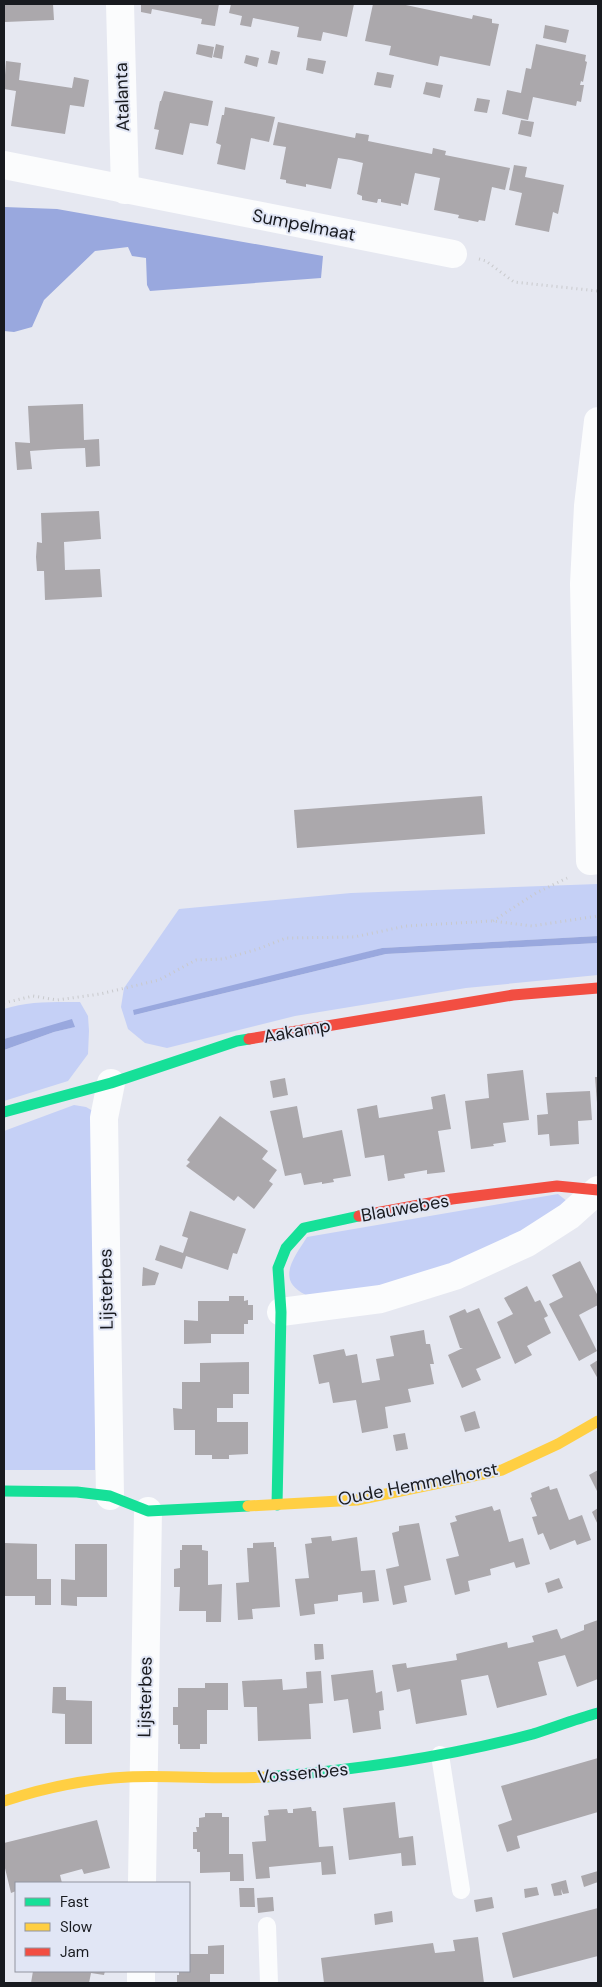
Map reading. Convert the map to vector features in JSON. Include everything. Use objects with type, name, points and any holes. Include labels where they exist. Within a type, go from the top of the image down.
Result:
[{"type":"street","name":"Atalanta","points":[[120,4],[125,190]]},
{"type":"street","name":"Sumpelmaat","points":[[4,165],[453,254]]},
{"type":"street","points":[[594,860],[584,584],[588,506],[598,421]]},
{"type":"street","name":"Aakamp","points":[[4,1112],[110,1083],[237,1041],[513,995],[598,988]]},
{"type":"street","name":"Lijsterbes","points":[[110,1083],[104,1118],[110,1496]]},
{"type":"street","name":"Blauwebes","points":[[277,1505],[280,1312],[278,1268],[286,1248],[304,1228],[336,1220],[452,1199],[557,1186],[598,1190]]},
{"type":"street","name":"Blauwebes","points":[[280,1312],[381,1299],[456,1276],[527,1244],[569,1216],[598,1190]]},
{"type":"street","name":"Oude Hemmelhorst","points":[[4,1491],[77,1492],[110,1496],[148,1511],[357,1500],[502,1470],[558,1444],[598,1421]]},
{"type":"street","name":"Lijsterbes","points":[[142,1882],[148,1511]]},
{"type":"street","name":"Vossenbes","points":[[4,1801],[24,1793],[90,1782],[144,1777],[224,1779],[344,1770],[440,1755],[523,1736],[598,1713]]},
{"type":"lane","points":[[440,1755],[461,1890]]},
{"type":"lane","points":[[267,1926],[269,1983]]},
{"type":"path","points":[[453,254],[486,261],[514,282],[598,290]]},
{"type":"path","points":[[492,921],[594,860]]},
{"type":"path","points":[[4,1003],[33,996],[57,1000],[100,994],[159,980],[196,960],[223,959],[258,949],[286,938],[354,937],[406,926],[492,921],[532,926],[598,916]]},
{"type":"shaded area","points":[[4,207],[57,209],[323,256],[321,278],[150,291],[147,285],[146,258],[132,256],[128,247],[95,251],[44,300],[32,327],[14,332],[4,331]]},
{"type":"shaded area","points":[[598,884],[598,936],[382,948],[134,1015],[386,954],[598,943],[598,975],[466,988],[295,1016],[167,1048],[145,1043],[128,1029],[121,1007],[124,988],[179,909],[351,893]]},
{"type":"shaded area","points":[[598,936],[598,943],[386,954],[134,1015],[133,1010],[382,948]]},
{"type":"shaded area","points":[[80,1002],[88,1016],[88,1054],[68,1081],[4,1101],[4,1050],[74,1027],[72,1020],[4,1039],[4,1009],[32,1003]]},
{"type":"shaded area","points":[[72,1019],[75,1027],[54,1032],[4,1050],[4,1039]]},
{"type":"shaded area","points":[[74,1105],[86,1107],[93,1111],[96,1121],[95,1470],[4,1470],[4,1131]]},
{"type":"shaded area","points":[[558,1194],[568,1202],[520,1237],[405,1284],[306,1295],[291,1283],[289,1276],[290,1268],[307,1237]]},
{"type":"building","points":[[5,4],[53,4],[54,20],[5,22]]},
{"type":"building","points":[[141,4],[219,4],[215,26],[201,24],[202,19],[152,9],[151,14],[141,12]]},
{"type":"building","points":[[231,4],[354,4],[347,37],[323,32],[321,41],[297,37],[299,27],[253,18],[251,27],[240,25],[242,16],[229,13]]},
{"type":"building","points":[[373,4],[401,4],[472,19],[473,15],[492,19],[492,23],[499,24],[490,66],[440,56],[438,66],[389,55],[391,46],[365,41]]},
{"type":"building","points":[[545,25],[569,30],[566,43],[543,38]]},
{"type":"building","points":[[198,44],[214,47],[212,58],[196,54]]},
{"type":"building","points":[[216,44],[224,46],[222,59],[213,57]]},
{"type":"building","points":[[536,44],[586,55],[585,61],[587,62],[583,82],[581,81],[580,85],[584,85],[581,102],[577,101],[576,106],[533,97],[528,120],[502,114],[507,90],[521,93],[526,68],[531,69]]},
{"type":"building","points":[[271,50],[280,52],[277,65],[268,63]]},
{"type":"building","points":[[246,55],[259,58],[257,67],[244,63]]},
{"type":"building","points":[[308,58],[326,61],[323,74],[306,70]]},
{"type":"building","points":[[6,61],[21,63],[19,80],[72,88],[74,77],[89,80],[84,107],[70,105],[65,134],[11,126],[16,91],[4,89]]},
{"type":"building","points":[[377,72],[394,75],[391,88],[374,85]]},
{"type":"building","points":[[426,82],[443,85],[440,98],[423,94]]},
{"type":"building","points":[[164,91],[213,101],[208,126],[190,123],[183,155],[155,149],[159,130],[154,129]]},
{"type":"building","points":[[477,98],[490,100],[487,113],[474,111]]},
{"type":"building","points":[[225,107],[275,117],[269,142],[251,138],[245,170],[217,164],[221,145],[216,143]]},
{"type":"building","points":[[521,120],[534,122],[531,137],[518,134]]},
{"type":"building","points":[[278,122],[355,138],[356,133],[369,135],[368,141],[432,154],[433,148],[446,151],[445,155],[510,168],[505,190],[492,187],[485,221],[479,220],[478,222],[458,218],[459,215],[434,210],[440,178],[415,173],[408,205],[401,203],[401,206],[381,202],[381,199],[378,199],[377,203],[362,200],[362,196],[357,194],[363,163],[351,160],[338,158],[331,189],[306,184],[306,187],[286,183],[286,180],[280,179],[286,147],[273,145]]},
{"type":"building","points":[[514,165],[527,167],[525,177],[564,185],[558,214],[553,212],[549,232],[515,225],[522,193],[509,190]]},
{"type":"building","points":[[83,404],[84,440],[99,439],[100,466],[86,467],[85,448],[58,449],[30,451],[32,469],[17,470],[15,442],[30,443],[28,406]]},
{"type":"building","points":[[99,511],[101,539],[64,542],[65,570],[100,569],[102,597],[45,600],[44,571],[37,571],[36,557],[37,542],[42,543],[41,513]]},
{"type":"building","points":[[482,796],[485,834],[297,848],[294,810]]},
{"type":"building","points":[[523,1070],[529,1120],[503,1123],[506,1142],[493,1144],[494,1146],[471,1149],[465,1101],[489,1098],[487,1074]]},
{"type":"building","points":[[595,1077],[598,1077],[598,1103],[597,1103]]},
{"type":"building","points":[[285,1078],[288,1095],[273,1098],[270,1081]]},
{"type":"building","points":[[590,1091],[592,1120],[578,1121],[579,1144],[550,1146],[549,1134],[538,1135],[537,1115],[548,1114],[546,1093]]},
{"type":"building","points":[[445,1094],[451,1129],[438,1131],[445,1172],[427,1174],[427,1170],[404,1174],[405,1178],[388,1181],[384,1155],[365,1158],[357,1109],[377,1105],[379,1118],[433,1109],[431,1097]]},
{"type":"building","points":[[297,1106],[303,1138],[342,1130],[351,1176],[333,1179],[334,1182],[304,1185],[301,1173],[285,1176],[270,1111]]},
{"type":"building","points":[[220,1116],[268,1151],[262,1159],[277,1170],[269,1181],[273,1184],[254,1209],[238,1196],[234,1201],[186,1166],[190,1162],[187,1160]]},
{"type":"building","points":[[190,1211],[246,1229],[237,1254],[233,1253],[228,1270],[186,1256],[182,1269],[155,1260],[160,1245],[183,1253],[188,1238],[182,1236]]},
{"type":"building","points":[[580,1261],[598,1296],[598,1305],[579,1315],[597,1351],[579,1361],[549,1304],[563,1297],[552,1275]]},
{"type":"building","points":[[143,1267],[159,1273],[155,1285],[142,1286]]},
{"type":"building","points":[[527,1286],[535,1302],[540,1300],[548,1316],[544,1318],[551,1333],[527,1346],[532,1355],[515,1364],[497,1322],[513,1314],[504,1298]]},
{"type":"building","points":[[229,1296],[244,1296],[244,1301],[248,1300],[248,1305],[253,1305],[253,1320],[248,1320],[248,1324],[244,1324],[244,1334],[211,1334],[211,1343],[184,1344],[184,1320],[198,1321],[198,1301],[229,1301]]},
{"type":"building","points":[[479,1308],[501,1358],[476,1369],[481,1380],[462,1388],[448,1355],[463,1348],[460,1348],[449,1316],[465,1309],[467,1313]]},
{"type":"building","points":[[424,1330],[426,1344],[430,1344],[434,1364],[430,1364],[434,1384],[408,1389],[411,1402],[385,1407],[388,1428],[362,1433],[356,1400],[333,1403],[329,1382],[319,1384],[313,1355],[344,1349],[346,1356],[357,1354],[362,1383],[380,1380],[376,1359],[394,1356],[390,1336]]},
{"type":"building","points":[[598,1360],[598,1379],[590,1365]]},
{"type":"building","points":[[249,1362],[249,1394],[233,1394],[233,1408],[217,1408],[217,1422],[248,1422],[248,1454],[229,1455],[229,1459],[212,1459],[212,1455],[195,1455],[195,1430],[174,1430],[173,1408],[182,1409],[182,1382],[200,1382],[200,1363]]},
{"type":"building","points":[[475,1411],[480,1428],[465,1432],[460,1416]]},
{"type":"building","points":[[405,1433],[408,1449],[396,1451],[393,1435]]},
{"type":"building","points":[[598,1470],[598,1493],[589,1475]]},
{"type":"building","points":[[549,1486],[550,1490],[557,1488],[569,1520],[582,1515],[591,1540],[577,1545],[575,1540],[550,1550],[543,1533],[538,1535],[532,1517],[537,1516],[530,1498],[532,1497],[531,1493]]},
{"type":"building","points":[[492,1506],[494,1511],[500,1509],[509,1542],[523,1538],[530,1564],[516,1568],[514,1562],[490,1569],[491,1575],[468,1581],[470,1591],[455,1595],[446,1559],[459,1556],[450,1523],[457,1521],[455,1516]]},
{"type":"building","points":[[598,1508],[598,1525],[592,1512]]},
{"type":"building","points":[[419,1523],[431,1580],[404,1586],[407,1602],[393,1605],[386,1569],[399,1566],[392,1533],[399,1531],[399,1526]]},
{"type":"building","points":[[331,1536],[332,1541],[357,1537],[361,1571],[375,1570],[379,1601],[363,1603],[362,1592],[338,1595],[338,1601],[314,1604],[315,1614],[300,1616],[295,1579],[309,1578],[305,1544],[312,1543],[311,1538]]},
{"type":"building","points":[[274,1542],[274,1547],[276,1547],[280,1607],[252,1609],[253,1619],[238,1620],[236,1583],[249,1582],[247,1548],[253,1548],[253,1543]]},
{"type":"building","points":[[4,1543],[37,1544],[37,1579],[51,1579],[51,1605],[35,1605],[35,1596],[4,1596]]},
{"type":"building","points":[[75,1544],[107,1544],[107,1597],[77,1597],[77,1606],[61,1605],[61,1579],[75,1580]]},
{"type":"building","points":[[182,1545],[202,1545],[202,1550],[208,1551],[208,1585],[222,1584],[221,1622],[206,1622],[206,1611],[179,1611],[180,1587],[174,1587],[174,1569],[180,1568],[180,1550],[182,1550]]},
{"type":"building","points":[[559,1578],[563,1588],[548,1593],[545,1583]]},
{"type":"building","points":[[598,1620],[598,1679],[577,1687],[565,1655],[538,1662],[547,1695],[497,1708],[488,1675],[461,1680],[467,1715],[416,1724],[410,1689],[397,1692],[392,1665],[406,1663],[407,1668],[457,1660],[456,1654],[507,1642],[508,1648],[534,1642],[532,1636],[557,1629],[561,1639],[584,1630],[584,1625]]},
{"type":"building","points":[[314,1644],[323,1644],[324,1659],[315,1660]]},
{"type":"building","points":[[373,1670],[376,1693],[382,1691],[384,1710],[379,1711],[381,1729],[353,1733],[348,1699],[334,1701],[331,1675]]},
{"type":"building","points":[[321,1671],[323,1703],[309,1704],[311,1739],[258,1741],[257,1707],[244,1707],[242,1681],[282,1679],[283,1690],[307,1688],[306,1672]]},
{"type":"building","points":[[205,1683],[228,1683],[228,1710],[207,1710],[207,1744],[200,1744],[200,1749],[180,1749],[180,1744],[178,1744],[178,1725],[173,1725],[173,1707],[178,1707],[178,1688],[205,1688]]},
{"type":"building","points":[[53,1687],[66,1687],[66,1700],[92,1701],[92,1744],[65,1744],[65,1714],[52,1713]]},
{"type":"building","points":[[598,1758],[598,1812],[517,1836],[520,1848],[507,1852],[498,1825],[512,1820],[501,1786]]},
{"type":"building","points":[[395,1802],[399,1838],[413,1836],[416,1865],[402,1866],[401,1853],[349,1860],[343,1808]]},
{"type":"building","points":[[311,1807],[312,1811],[316,1811],[319,1847],[333,1846],[336,1874],[322,1875],[321,1862],[269,1867],[270,1878],[256,1879],[252,1842],[266,1841],[264,1816],[269,1815],[268,1810],[287,1809],[288,1813],[293,1813],[293,1809]]},
{"type":"building","points":[[205,1813],[222,1813],[222,1817],[229,1817],[229,1854],[243,1854],[244,1881],[230,1881],[230,1872],[200,1873],[200,1852],[197,1852],[197,1849],[193,1849],[193,1832],[197,1832],[196,1827],[199,1827],[199,1818],[205,1817]]},
{"type":"building","points":[[97,1820],[110,1868],[84,1874],[82,1869],[60,1875],[62,1882],[15,1882],[15,1891],[11,1893],[4,1864],[4,1843]]},
{"type":"building","points":[[598,1871],[598,1882],[584,1887],[581,1876]]},
{"type":"building","points":[[566,1880],[569,1893],[563,1894],[561,1889],[562,1895],[554,1896],[551,1884]]},
{"type":"building","points":[[537,1887],[539,1895],[525,1898],[524,1889]]},
{"type":"building","points":[[239,1888],[254,1888],[255,1907],[240,1907]]},
{"type":"building","points":[[273,1897],[274,1911],[258,1913],[257,1898]]},
{"type":"building","points":[[492,1897],[494,1908],[476,1912],[474,1900]]},
{"type":"building","points":[[598,1908],[598,1956],[513,1978],[502,1933]]},
{"type":"building","points":[[392,1911],[393,1922],[375,1925],[374,1914]]},
{"type":"building","points":[[478,1937],[484,1983],[324,1983],[321,1958],[433,1943],[435,1953],[455,1951],[453,1940]]},
{"type":"building","points":[[224,1945],[224,1974],[210,1974],[210,1983],[177,1983],[179,1972],[190,1972],[190,1954],[208,1954],[208,1946]]},
{"type":"building","points":[[33,1972],[105,1972],[104,1975],[91,1973],[89,1983],[31,1983]]},
{"type":"traffic: fast","points":[[4,1112],[111,1083],[237,1041],[249,1039]]},
{"type":"traffic: fast","points":[[277,1505],[281,1312],[278,1268],[286,1248],[304,1228],[359,1216]]},
{"type":"traffic: fast","points":[[4,1491],[77,1492],[110,1496],[148,1511],[248,1506]]},
{"type":"traffic: fast","points":[[266,1777],[333,1771],[434,1756],[533,1734],[598,1713]]},
{"type":"traffic: slow","points":[[248,1506],[357,1500],[502,1470],[558,1444],[598,1421]]},
{"type":"traffic: slow","points":[[4,1801],[65,1785],[112,1778],[266,1777]]},
{"type":"traffic: jam","points":[[249,1039],[513,995],[598,988]]},
{"type":"traffic: jam","points":[[359,1216],[452,1199],[557,1186],[598,1190]]}]
